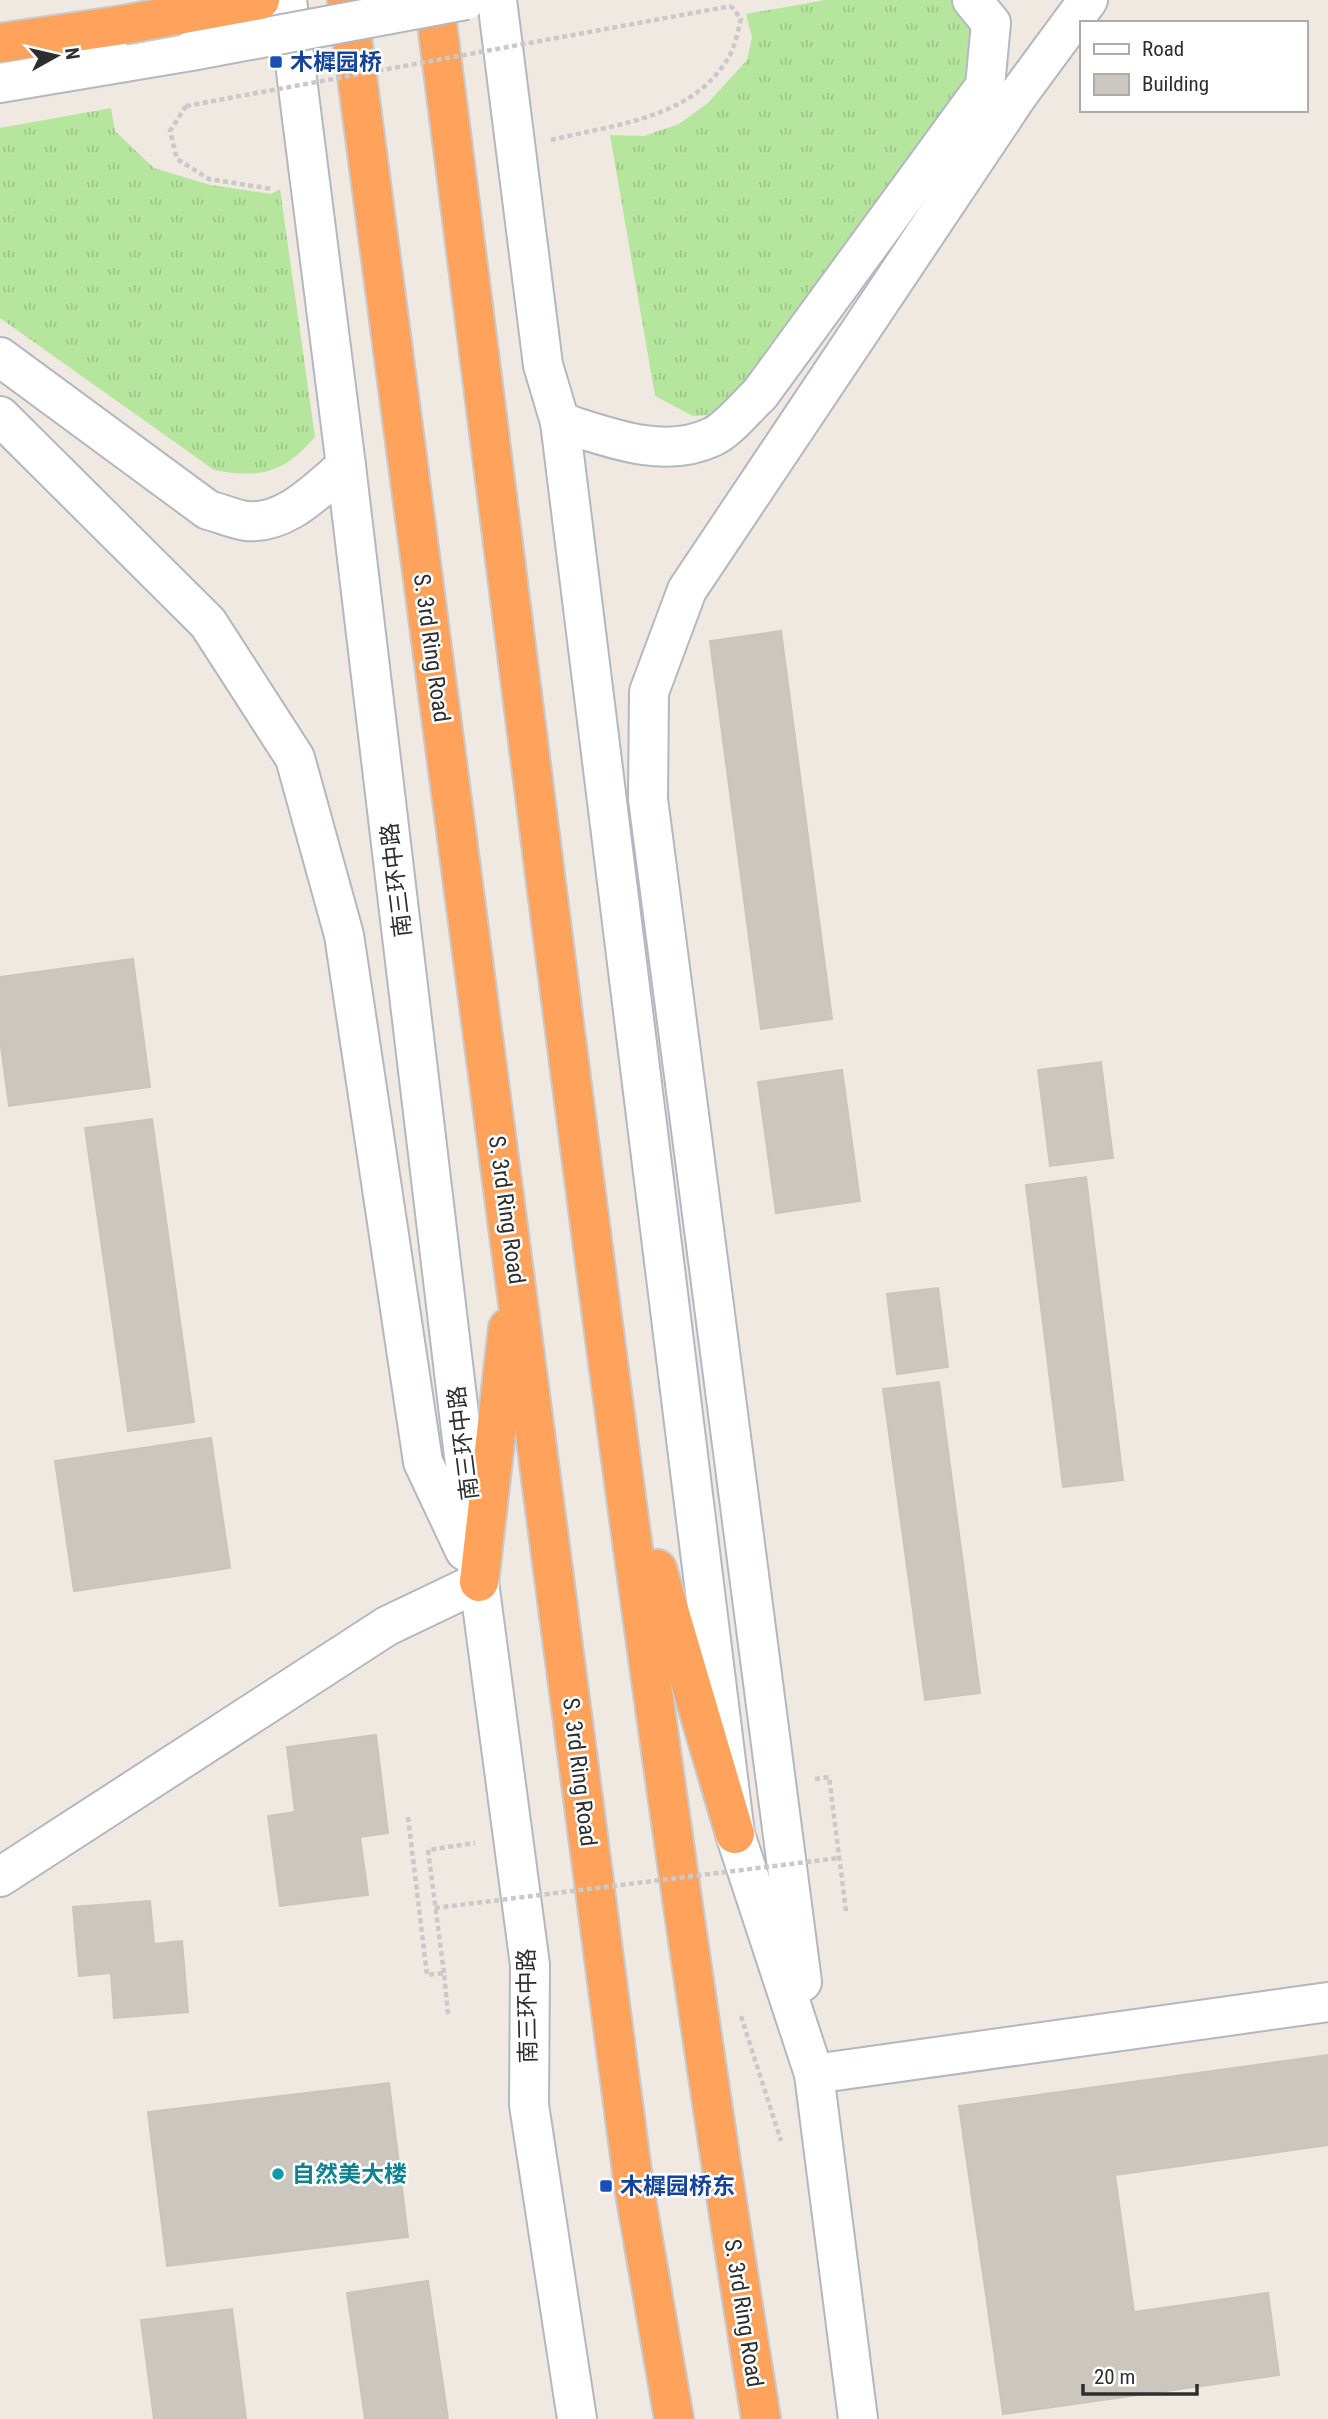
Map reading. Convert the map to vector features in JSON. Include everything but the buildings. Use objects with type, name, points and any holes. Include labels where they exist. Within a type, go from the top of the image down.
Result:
[{"type":"highway","points":[[0,43],[123,25],[260,0]]},
{"type":"highway","name":"S. 3rd Ring Road","points":[[347,0],[634,2187],[674,2419]]},
{"type":"highway","name":"S. 3rd Ring Road","points":[[434,0],[620,1443],[723,2182],[761,2419]]},
{"type":"highway","points":[[479,1582],[514,1267]]},
{"type":"highway","points":[[620,1443],[735,1834]]},
{"type":"street","name":"南三环中路","points":[[287,0],[346,466],[479,1582],[530,1965],[529,2105],[577,2419]]},
{"type":"street","points":[[0,83],[466,0]]},
{"type":"street","points":[[497,0],[543,365],[560,422],[735,1834],[814,2074]]},
{"type":"street","points":[[560,422],[610,438],[669,449],[714,437],[760,394],[985,86],[991,23],[972,0]]},
{"type":"street","points":[[858,2419],[649,799],[649,692],[687,590],[1018,95],[1088,0]]},
{"type":"street","points":[[0,357],[208,510],[245,521],[268,520],[302,503],[346,466]]},
{"type":"street","points":[[0,416],[208,623],[295,758],[344,935],[423,1462],[479,1582],[387,1626],[0,1877]]},
{"type":"street","points":[[814,2074],[1328,2002]]},
{"type":"path","points":[[280,189],[264,190],[209,178],[177,159],[170,131],[186,106],[731,6],[741,19],[730,54],[703,90],[665,113],[550,140]]},
{"type":"path","points":[[829,1777],[846,1911]]},
{"type":"path","points":[[408,1817],[427,1975],[444,1973]]},
{"type":"path","points":[[448,2014],[428,1850],[513,1837]]},
{"type":"path","points":[[435,1908],[839,1858]]},
{"type":"path","points":[[740,2013],[783,2148]]},
{"type":"green space","points":[[825,0],[956,0],[973,15],[968,88],[725,414],[693,416],[655,396],[610,135],[644,136],[679,124],[708,103],[747,60],[752,37],[746,14]]},
{"type":"green space","points":[[111,108],[115,131],[154,168],[210,185],[271,194],[280,189],[315,437],[282,466],[245,474],[214,470],[0,318],[0,128]]},
{"type":"place","name":"木樨园桥","points":[[276,62]]},
{"type":"place","name":"自然美大楼","points":[[278,2174]]},
{"type":"place","name":"木樨园桥东","points":[[606,2186]]}]
